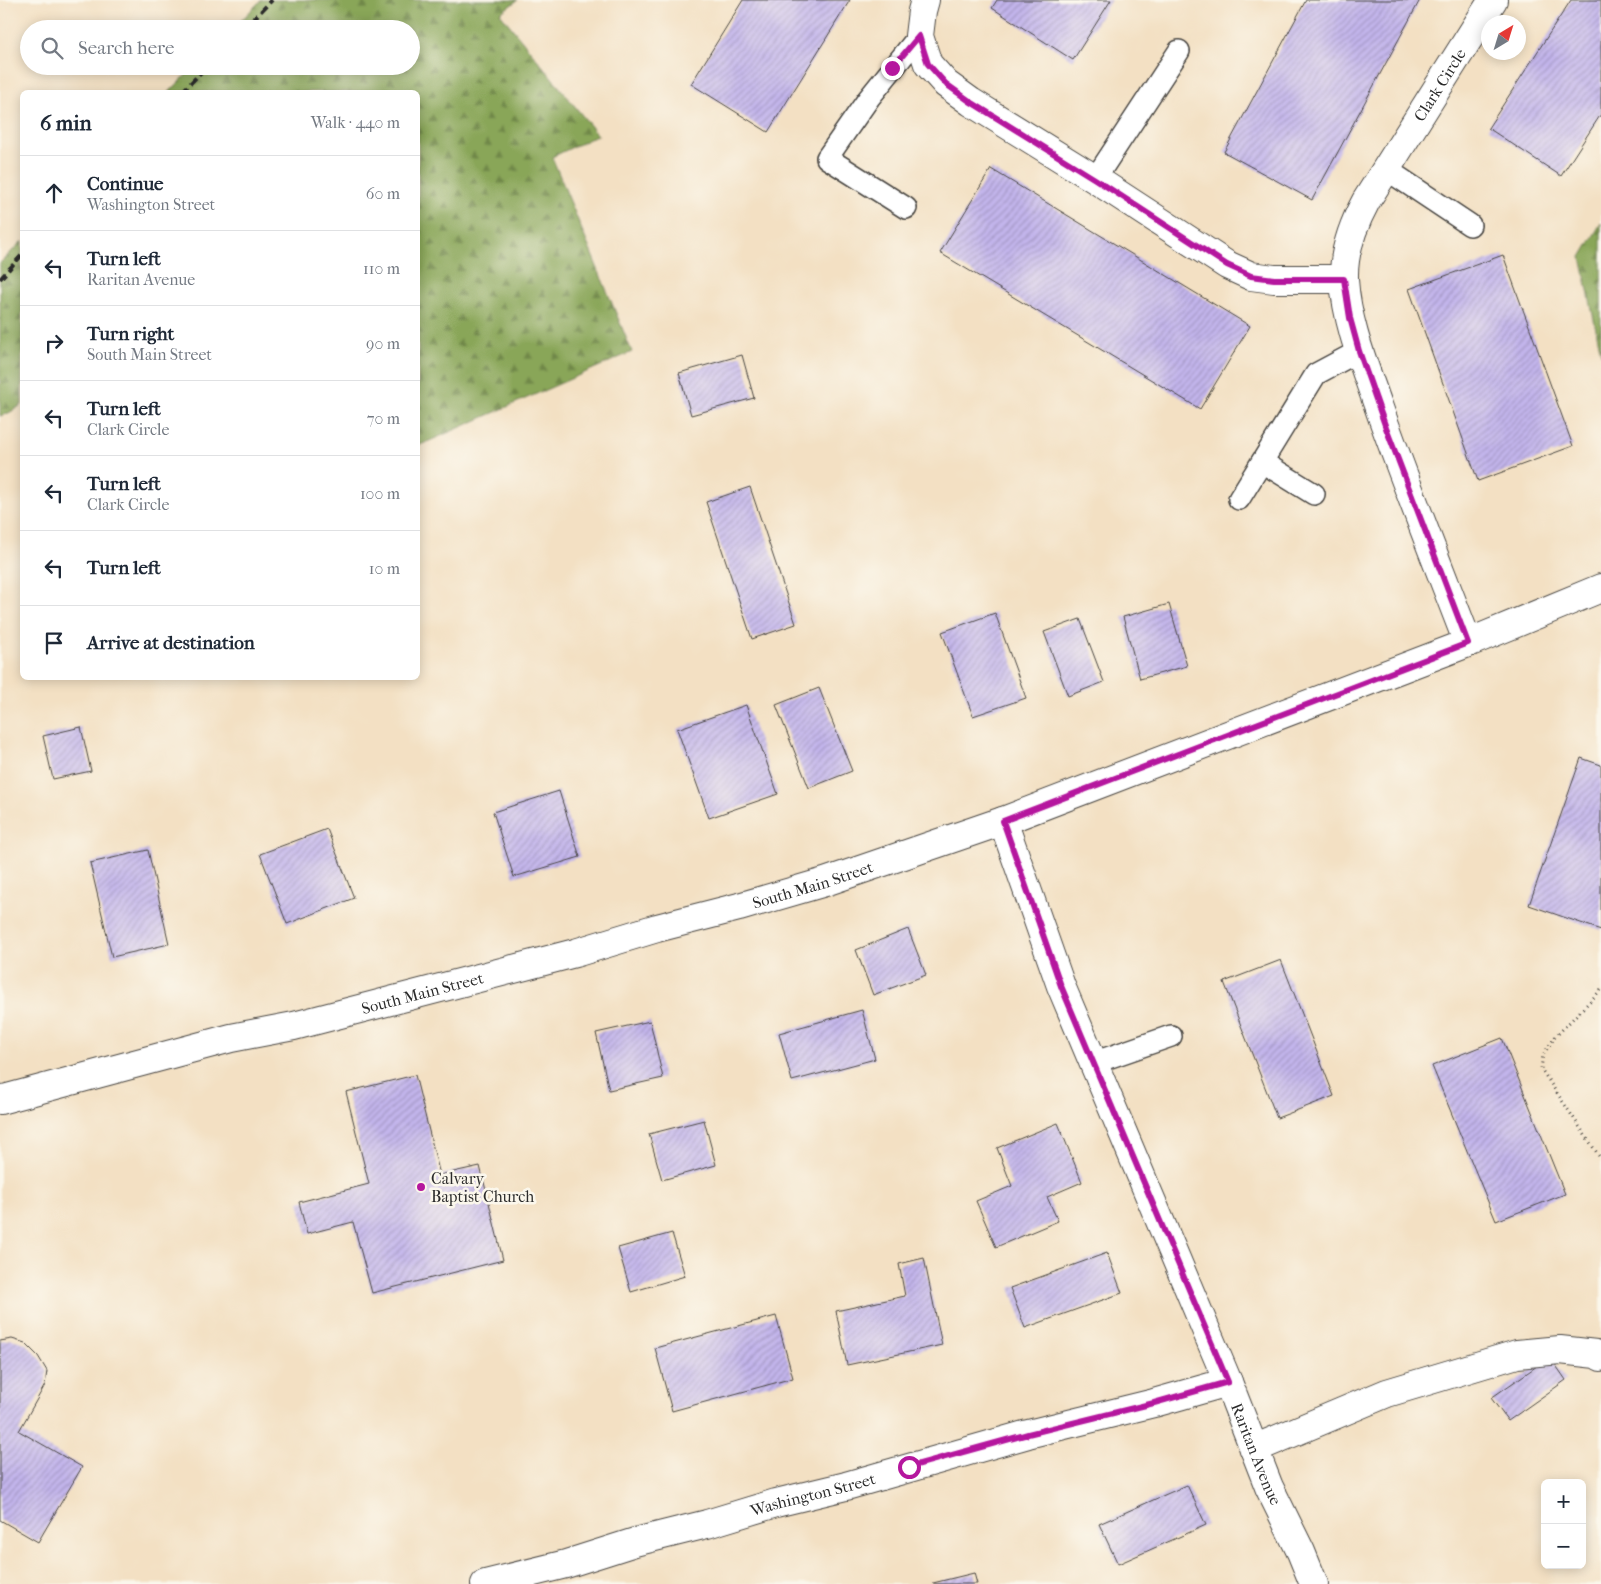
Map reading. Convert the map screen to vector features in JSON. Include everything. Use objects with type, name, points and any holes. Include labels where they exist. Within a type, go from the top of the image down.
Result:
[{"type":"street","points":[[926,0],[922,10],[919,36],[928,64],[946,84],[971,102],[1095,179],[1227,265],[1251,276],[1274,279],[1344,279]]},
{"type":"street","name":"Clark Circle","points":[[1468,643],[1386,428],[1359,351],[1350,318],[1344,279],[1349,239],[1356,220],[1493,0]]},
{"type":"street","name":"South Main Street","points":[[0,1100],[231,1038],[294,1026],[575,953],[657,928],[825,882],[1003,821],[1468,643],[1601,588]]},
{"type":"street","name":"Raritan Avenue","points":[[1003,821],[1061,986],[1228,1382],[1269,1487],[1301,1552],[1314,1584]]},
{"type":"street","points":[[1254,1449],[1387,1393],[1517,1354],[1560,1350],[1596,1354],[1601,1357]]},
{"type":"street","name":"Washington Street","points":[[485,1584],[566,1564],[776,1503],[846,1486],[1028,1434],[1154,1403],[1228,1382]]},
{"type":"lane","points":[[906,208],[828,158],[869,98],[919,36]]},
{"type":"lane","points":[[1095,179],[1179,50]]},
{"type":"lane","points":[[1386,169],[1470,225]]},
{"type":"lane","points":[[1239,499],[1316,374],[1359,351]]},
{"type":"lane","points":[[1262,462],[1314,494]]},
{"type":"lane","points":[[1093,1062],[1171,1036]]},
{"type":"path","points":[[1601,990],[1555,1037],[1543,1055],[1541,1069],[1601,1159]]},
{"type":"green space","points":[[261,0],[518,0],[500,13],[598,135],[552,157],[632,352],[420,445],[420,90],[171,90],[186,75],[420,75],[420,20],[242,20]]},
{"type":"green space","points":[[1601,223],[1601,354],[1581,257]]},
{"type":"green space","points":[[20,243],[20,406],[0,416],[0,263]]},
{"type":"building","points":[[743,0],[850,0],[768,132],[691,84]]},
{"type":"building","points":[[997,0],[1111,0],[1073,60],[992,8]]},
{"type":"building","points":[[1306,0],[1420,0],[1312,200],[1224,152]]},
{"type":"building","points":[[1571,0],[1601,0],[1601,114],[1561,176],[1488,128]]},
{"type":"building","points":[[991,169],[1250,326],[1200,409],[940,253]]},
{"type":"building","points":[[1503,255],[1573,446],[1478,481],[1409,289]]},
{"type":"building","points":[[742,355],[754,398],[691,415],[679,373]]},
{"type":"building","points":[[750,487],[796,624],[752,639],[706,502]]},
{"type":"building","points":[[1169,604],[1187,666],[1140,679],[1123,617]]},
{"type":"building","points":[[995,613],[1026,698],[973,716],[942,632]]},
{"type":"building","points":[[1080,619],[1104,682],[1068,696],[1044,632]]},
{"type":"building","points":[[819,688],[852,771],[809,788],[776,705]]},
{"type":"building","points":[[746,705],[778,794],[709,818],[677,729]]},
{"type":"building","points":[[81,727],[91,771],[53,779],[43,736]]},
{"type":"building","points":[[1581,758],[1601,765],[1601,930],[1529,905]]},
{"type":"building","points":[[559,791],[580,857],[514,877],[493,812]]},
{"type":"building","points":[[327,829],[354,898],[287,924],[260,854]]},
{"type":"building","points":[[148,850],[169,944],[112,957],[90,863]]},
{"type":"building","points":[[908,929],[926,975],[873,995],[856,950]]},
{"type":"building","points":[[1281,960],[1334,1096],[1277,1118],[1224,982]]},
{"type":"building","points":[[862,1010],[875,1059],[792,1081],[779,1033]]},
{"type":"building","points":[[650,1021],[663,1078],[609,1090],[596,1033]]},
{"type":"building","points":[[1502,1038],[1565,1194],[1496,1221],[1432,1066]]},
{"type":"building","name":"Calvary Baptist Church","points":[[415,1075],[440,1175],[480,1166],[503,1260],[372,1293],[353,1222],[307,1234],[299,1202],[369,1184],[346,1092]]},
{"type":"building","points":[[704,1120],[716,1165],[662,1180],[649,1134]]},
{"type":"building","points":[[1058,1123],[1082,1182],[1047,1197],[1058,1221],[996,1247],[976,1201],[1012,1186],[997,1148]]},
{"type":"building","points":[[672,1233],[685,1276],[631,1292],[618,1248]]},
{"type":"building","points":[[1107,1253],[1122,1293],[1025,1328],[1010,1288]]},
{"type":"building","points":[[924,1258],[942,1345],[847,1365],[836,1311],[905,1296],[899,1264]]},
{"type":"building","points":[[776,1316],[793,1378],[672,1411],[655,1348]]},
{"type":"building","points":[[12,1339],[25,1343],[38,1356],[47,1371],[45,1385],[19,1431],[82,1467],[38,1542],[0,1520],[0,1341]]},
{"type":"building","points":[[1550,1357],[1566,1380],[1508,1421],[1491,1398]]},
{"type":"building","points":[[1187,1485],[1206,1525],[1118,1564],[1099,1524]]},
{"type":"building","points":[[974,1573],[977,1584],[933,1584],[933,1583]]},
{"type":"railway","points":[[253,20],[272,0]]},
{"type":"railway","points":[[184,90],[198,75]]},
{"type":"railway","points":[[0,279],[20,257]]},
{"type":"place","name":"Calvary Baptist Church","points":[[421,1187]]},
{"type":"route","points":[[892,68],[919,36],[928,64],[946,84],[971,102],[1095,179],[1227,265],[1251,276],[1274,279],[1344,279],[1350,318],[1359,351],[1386,428],[1468,643],[1003,821],[1061,986],[1228,1382],[909,1467]]}]
